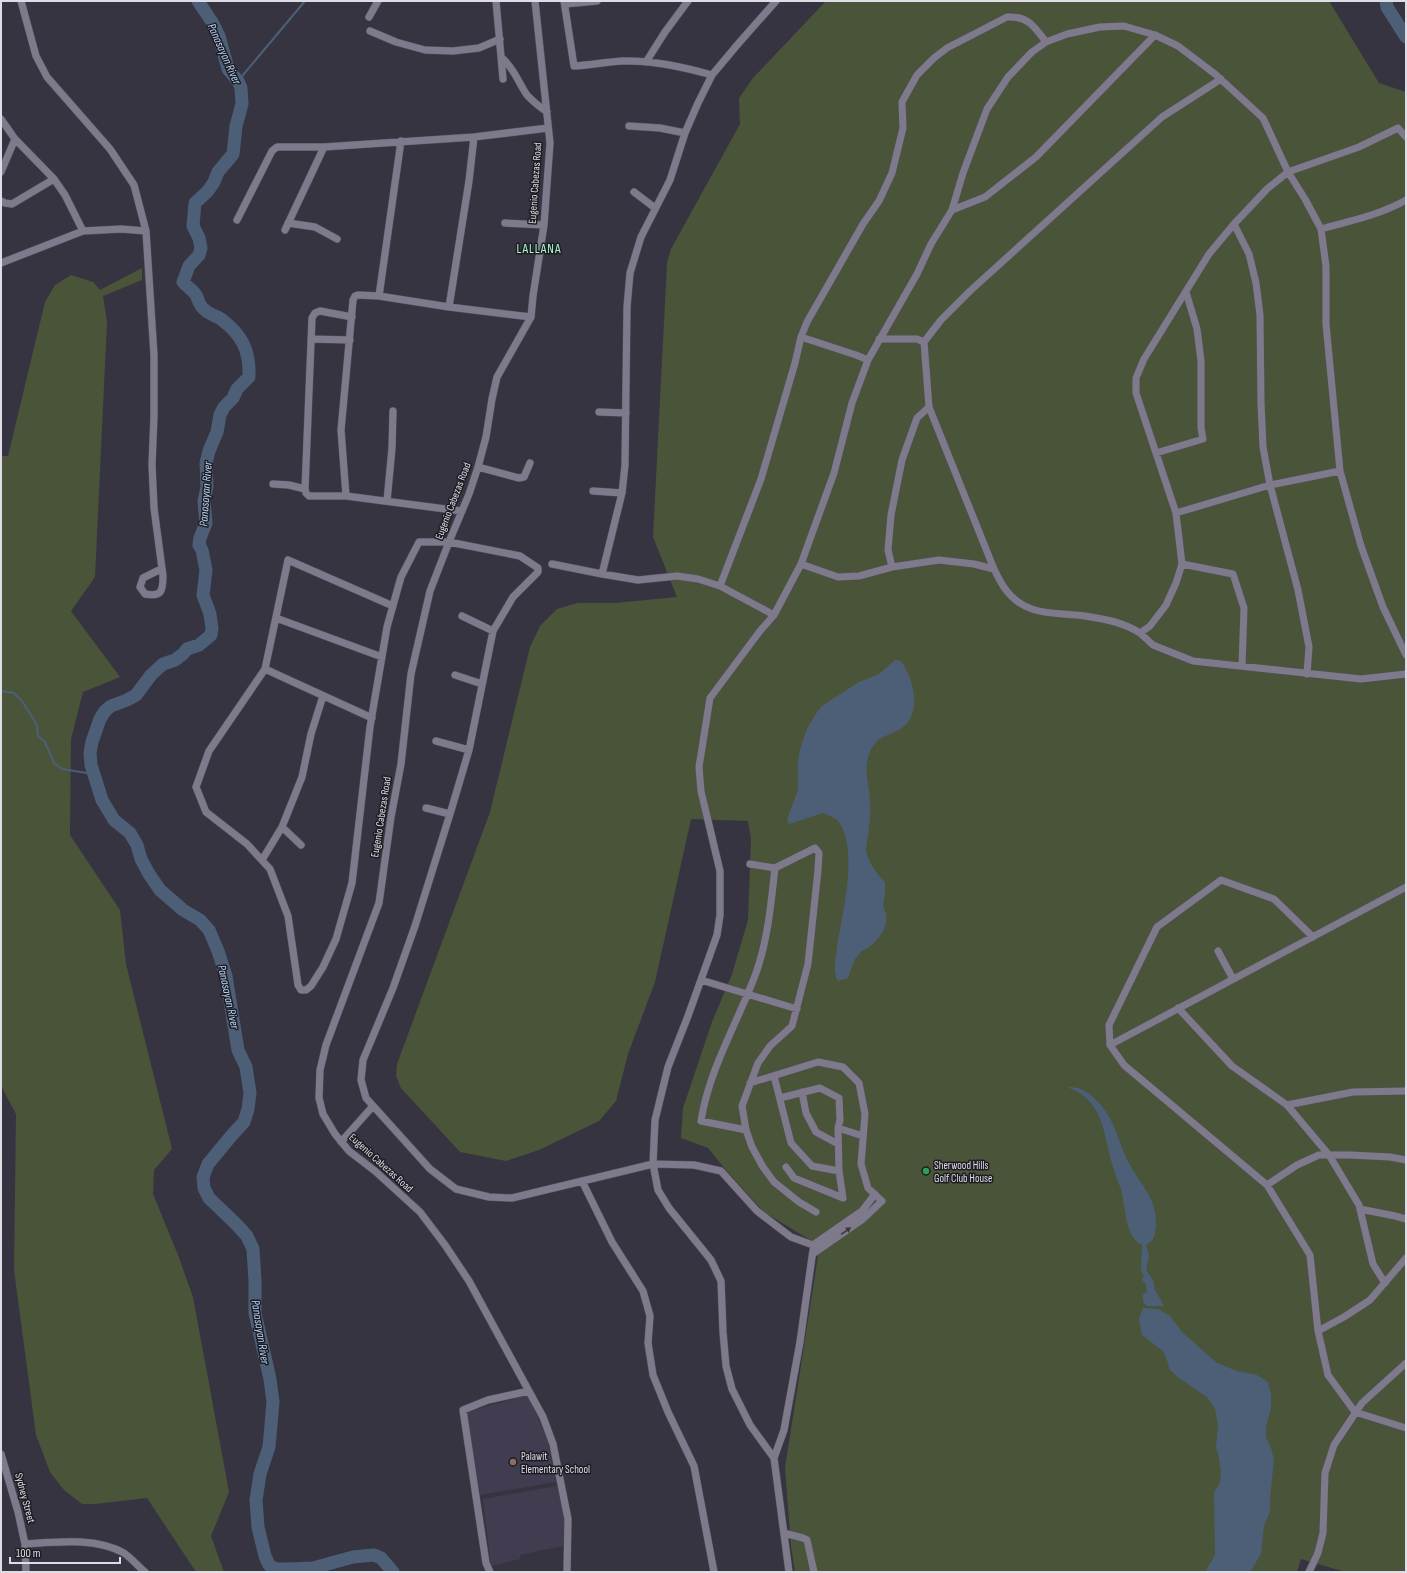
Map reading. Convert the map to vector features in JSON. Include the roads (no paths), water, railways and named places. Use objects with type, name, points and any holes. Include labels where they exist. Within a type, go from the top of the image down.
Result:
[{"type":"street","points":[[22,1],[36,56],[47,77],[110,149],[134,185],[146,231],[154,355],[152,473],[154,508],[161,569]]},
{"type":"street","points":[[369,17],[378,1]]},
{"type":"street","points":[[496,1],[503,79]]},
{"type":"street","name":"Eugenio Cabezas Road","points":[[535,1],[550,143],[544,225],[531,317],[498,377],[492,399],[486,437],[470,494],[461,511],[430,591],[411,674],[401,764],[390,817],[380,903],[321,1059],[318,1085],[320,1106],[327,1121],[341,1142],[420,1212],[445,1245],[469,1281],[543,1417],[553,1444],[568,1519],[567,1572]]},
{"type":"street","points":[[597,1],[564,3],[574,66],[624,61],[646,62],[685,68],[712,75]]},
{"type":"street","points":[[646,62],[665,32],[688,1]]},
{"type":"street","points":[[602,574],[622,493],[625,465],[627,307],[630,273],[641,237],[670,180],[685,133],[698,102],[712,75],[776,1]]},
{"type":"street","points":[[720,586],[761,479],[795,363],[801,337],[807,322],[863,224],[879,201],[892,173],[903,128],[902,102],[917,75],[934,58],[947,48],[1007,17],[1017,17],[1029,22],[1035,27],[1046,42]]},
{"type":"street","points":[[774,1458],[750,1425],[732,1388],[726,1366],[721,1281],[711,1260],[669,1208],[658,1190],[653,1164],[655,1120],[668,1068],[717,935],[720,915],[720,871],[701,791],[699,767],[710,698],[760,631],[774,615],[801,564],[834,473],[852,403],[868,360],[917,274],[931,244],[952,210],[963,173],[987,109],[1008,77],[1032,52],[1046,42],[1067,34],[1100,27],[1124,26],[1155,35],[1178,46],[1221,79],[1263,118],[1288,172],[1321,229],[1326,266],[1326,324],[1340,471],[1361,546],[1383,606],[1406,655]]},
{"type":"street","points":[[370,31],[396,42],[425,50],[453,51],[479,48],[500,39]]},
{"type":"street","points":[[952,210],[985,198],[1036,157],[1155,35]]},
{"type":"street","points":[[502,58],[509,64],[528,95],[547,112]]},
{"type":"street","points":[[1221,79],[1162,116],[970,291],[941,320],[924,342],[929,407],[994,568],[1006,590],[1020,604],[1040,612],[1083,616],[1121,623],[1140,633],[1153,645],[1193,661],[1360,679],[1406,674]]},
{"type":"street","points":[[1,119],[15,139],[54,179],[65,195],[83,231]]},
{"type":"street","points":[[629,126],[660,128],[685,133]]},
{"type":"street","points":[[237,220],[272,151],[277,147],[324,147],[474,137],[548,128]]},
{"type":"street","points":[[1140,633],[1150,626],[1166,605],[1176,583],[1182,564],[1176,512],[1136,393],[1136,378],[1144,359],[1209,254],[1234,224],[1267,189],[1288,172],[1359,147],[1398,128],[1406,137]]},
{"type":"street","points":[[449,307],[469,181],[474,137]]},
{"type":"street","points":[[1,172],[15,139]]},
{"type":"street","points":[[379,296],[401,141]]},
{"type":"street","points":[[285,230],[324,147]]},
{"type":"street","points":[[1,201],[12,204],[54,179]]},
{"type":"street","points":[[634,192],[655,208]]},
{"type":"street","points":[[1321,229],[1368,216],[1396,206],[1406,200]]},
{"type":"street","points":[[288,223],[315,227],[337,239]]},
{"type":"street","points":[[505,223],[544,225]]},
{"type":"street","points":[[1234,224],[1249,254],[1256,283],[1260,315],[1263,447],[1270,485],[1298,590],[1309,647],[1307,674]]},
{"type":"street","points":[[1,263],[83,231],[121,229],[146,231]]},
{"type":"street","points":[[1156,453],[1203,439],[1201,428],[1201,362],[1197,329],[1186,292]]},
{"type":"street","points":[[346,496],[342,430],[354,296],[358,294],[379,296],[449,307],[531,317]]},
{"type":"street","points":[[352,316],[317,311],[312,318],[306,493],[309,496],[346,496],[461,511]]},
{"type":"street","points":[[801,337],[856,354],[868,360]]},
{"type":"street","points":[[311,339],[350,340]]},
{"type":"street","points":[[879,339],[917,339],[924,342]]},
{"type":"street","points":[[892,567],[888,550],[891,515],[902,460],[917,418],[929,407]]},
{"type":"street","points":[[387,502],[392,448],[393,411]]},
{"type":"street","points":[[599,412],[626,413]]},
{"type":"street","points":[[478,468],[518,478],[524,477],[530,463]]},
{"type":"street","points":[[1176,512],[1270,485],[1340,471]]},
{"type":"street","points":[[273,484],[289,485],[305,489]]},
{"type":"street","points":[[593,491],[622,493]]},
{"type":"street","points":[[393,606],[288,560],[265,669],[209,752],[196,787],[206,812],[247,844],[270,869],[288,916],[298,985],[301,990],[306,990],[311,986],[323,967],[336,939],[352,883],[372,718],[387,627],[393,606],[401,577],[419,542],[449,542],[520,556],[538,568],[538,572],[513,597],[493,631],[469,750],[450,814],[413,932],[393,988],[363,1060],[361,1080],[366,1098],[430,1169],[456,1189],[489,1196],[512,1198],[653,1164],[694,1165],[721,1171],[757,1211],[791,1237],[813,1245]]},
{"type":"street","points":[[801,564],[838,577],[859,576],[892,567],[939,560],[994,568]]},
{"type":"street","points":[[552,564],[638,580],[677,576],[698,578],[720,586],[774,615]]},
{"type":"street","points":[[1182,564],[1233,574],[1244,608],[1242,666]]},
{"type":"street","points":[[462,616],[493,631]]},
{"type":"street","points":[[276,618],[382,657]]},
{"type":"street","points":[[265,669],[372,718]]},
{"type":"street","points":[[454,675],[482,684]]},
{"type":"street","points":[[262,860],[282,827],[302,777],[311,734],[323,696]]},
{"type":"street","points":[[436,741],[469,750]]},
{"type":"street","points":[[426,808],[450,814]]},
{"type":"street","points":[[282,827],[301,845]]},
{"type":"street","points":[[750,864],[775,868],[815,848],[819,853],[817,889],[808,964],[792,1026],[770,1046],[758,1063],[742,1106],[746,1130],[752,1147],[763,1167],[774,1182],[799,1202],[816,1212]]},
{"type":"street","points":[[746,1130],[701,1121],[703,1106],[713,1076],[757,971],[766,935],[775,868]]},
{"type":"street","points":[[1313,937],[1274,899],[1221,880],[1157,927],[1109,1025],[1110,1045],[1124,1065],[1267,1185],[1310,1255],[1318,1331],[1328,1375],[1355,1412],[1406,1428]]},
{"type":"street","points":[[1110,1045],[1406,887]]},
{"type":"street","points":[[1218,950],[1233,979]]},
{"type":"street","points":[[700,980],[797,1009]]},
{"type":"street","points":[[1178,1008],[1232,1066],[1287,1106],[1329,1155],[1360,1209],[1373,1264],[1385,1283]]},
{"type":"street","points":[[750,1083],[818,1062],[844,1067],[860,1083],[865,1114],[861,1164],[868,1188],[882,1201],[863,1219],[814,1253]]},
{"type":"street","points":[[774,1076],[792,1143],[812,1166],[839,1171]]},
{"type":"street","points":[[780,1098],[820,1088],[839,1098],[840,1120],[838,1128],[838,1144],[842,1198],[794,1178],[786,1167]]},
{"type":"street","points":[[1287,1106],[1353,1092],[1406,1091]]},
{"type":"street","points":[[802,1092],[806,1113],[816,1132],[838,1144]]},
{"type":"street","points":[[341,1142],[373,1106]]},
{"type":"street","points":[[838,1128],[863,1136]]},
{"type":"street","points":[[1267,1185],[1297,1165],[1319,1155],[1390,1157],[1406,1160]]},
{"type":"street","points":[[582,1181],[612,1242],[643,1292],[650,1316],[648,1343],[653,1375],[668,1412],[694,1466],[714,1572]]},
{"type":"street","points":[[813,1245],[862,1211],[875,1194]]},
{"type":"street","points":[[1360,1209],[1406,1219]]},
{"type":"street","points":[[789,1572],[774,1458],[784,1430],[814,1253],[813,1245]]},
{"type":"street","points":[[1318,1331],[1344,1317],[1370,1300],[1406,1258]]},
{"type":"street","points":[[1309,1572],[1318,1553],[1323,1532],[1325,1473],[1334,1445],[1362,1403],[1406,1363]]},
{"type":"street","points":[[490,1572],[486,1563],[463,1410],[488,1400],[529,1391]]},
{"type":"street","name":"Sydney Street","points":[[1,1454],[18,1512],[25,1544],[26,1572]]},
{"type":"street","points":[[784,1533],[807,1540],[814,1572]]},
{"type":"street","points":[[25,1544],[67,1542],[110,1546],[125,1554],[145,1572]]},
{"type":"water","points":[[895,660],[901,661],[910,677],[914,696],[912,715],[907,723],[900,729],[879,739],[876,742],[870,752],[866,771],[870,796],[870,811],[866,851],[873,868],[885,882],[883,907],[886,912],[886,923],[878,938],[869,947],[861,952],[856,959],[852,965],[848,978],[838,981],[835,973],[835,964],[845,901],[848,866],[848,849],[845,834],[838,821],[823,813],[789,824],[787,819],[798,790],[798,762],[800,749],[807,729],[815,715],[821,707],[834,698],[859,682],[879,674]]},
{"type":"water","points":[[1067,1087],[1078,1088],[1085,1091],[1101,1105],[1115,1129],[1130,1165],[1148,1193],[1154,1207],[1156,1225],[1154,1236],[1146,1245],[1149,1256],[1146,1270],[1153,1280],[1155,1290],[1164,1306],[1147,1306],[1143,1302],[1143,1294],[1147,1292],[1141,1269],[1142,1245],[1137,1242],[1129,1230],[1122,1193],[1110,1158],[1101,1121],[1089,1101],[1080,1093]]},
{"type":"water","points":[[1143,1308],[1158,1309],[1170,1316],[1183,1333],[1217,1363],[1237,1371],[1257,1375],[1268,1382],[1271,1395],[1271,1409],[1266,1426],[1266,1437],[1274,1459],[1270,1512],[1264,1525],[1261,1554],[1250,1572],[1205,1572],[1215,1555],[1214,1492],[1220,1483],[1221,1473],[1216,1447],[1218,1425],[1215,1409],[1207,1397],[1170,1370],[1164,1352],[1142,1335],[1139,1319]]},
{"type":"waterway","name":"Panasayan River","points":[[198,1],[212,22],[219,36],[228,69],[238,81],[241,88],[242,104],[236,126],[233,154],[218,172],[208,191],[195,203],[193,226],[199,238],[201,248],[199,255],[189,266],[183,282],[195,293],[203,309],[221,319],[239,337],[246,351],[249,377],[237,389],[233,398],[224,407],[220,415],[217,432],[206,463],[207,487],[204,501],[206,523],[199,545],[202,550],[206,570],[203,595],[210,614],[212,629],[211,635],[199,645],[187,649],[175,660],[163,664],[151,675],[136,695],[111,706],[105,711],[100,719],[92,742],[90,753],[91,765],[102,800],[114,820],[130,833],[137,845],[141,859],[160,890],[183,910],[200,920],[209,930],[226,976],[238,1050],[246,1067],[250,1093],[248,1109],[244,1122],[208,1164],[203,1177],[204,1188],[209,1198],[247,1236],[253,1249],[255,1313],[270,1379],[273,1402],[269,1447],[260,1474],[256,1500],[258,1527],[265,1556],[269,1565],[275,1569],[289,1569],[313,1568],[353,1557],[374,1555],[381,1558],[393,1572]]},
{"type":"waterway","points":[[238,81],[305,1]]},
{"type":"waterway","points":[[1386,1],[1387,7],[1406,37]]},
{"type":"waterway","points":[[1,691],[14,693],[22,701],[34,720],[37,726],[38,736],[45,742],[54,763],[62,769],[93,774]]},
{"type":"place","name":"Sherwood Hills Golf Club House","points":[[926,1171]]},
{"type":"place","name":"Palawit Elementary School","points":[[513,1462]]},
{"type":"district","name":"LALLANA","points":[[539,249]]}]
